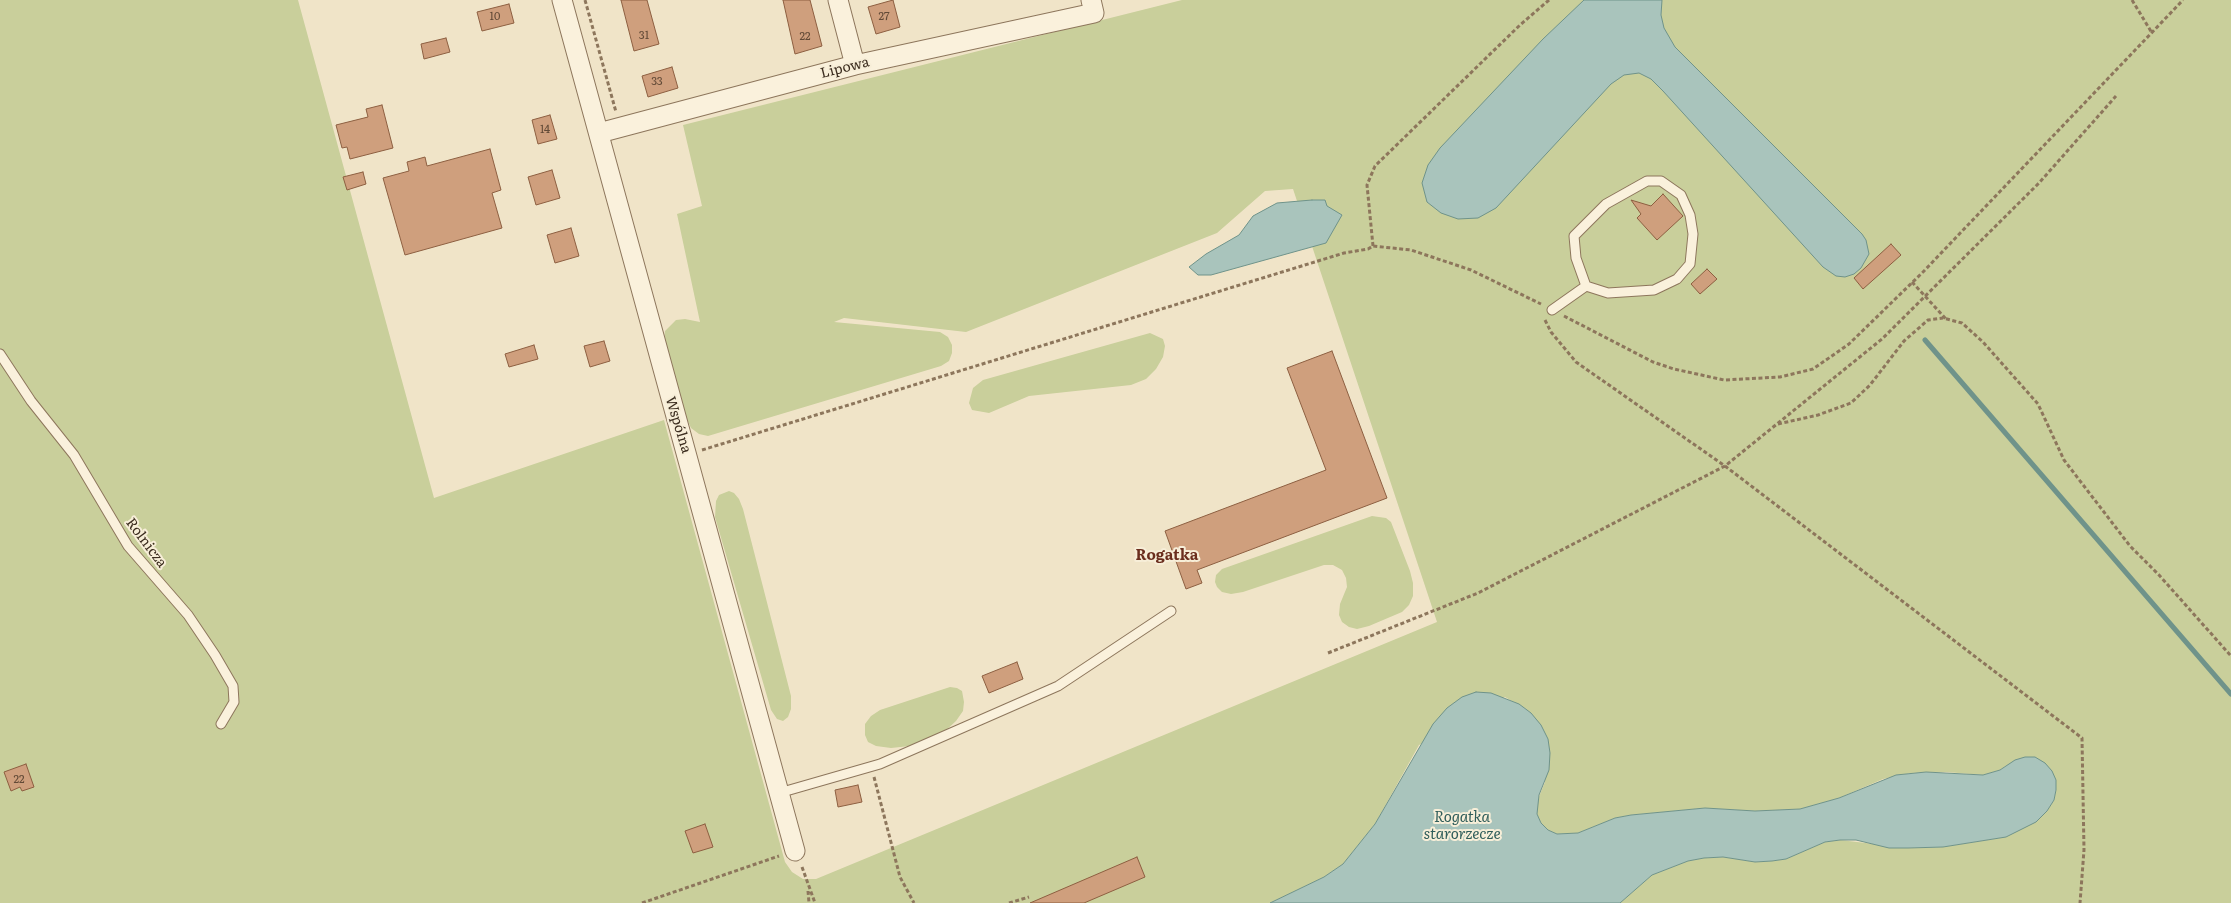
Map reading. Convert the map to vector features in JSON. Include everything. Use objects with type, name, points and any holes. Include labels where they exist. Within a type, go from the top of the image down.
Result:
[{"type":"street","name":"Wspólna","points":[[562,0],[795,851]]},
{"type":"street","points":[[838,0],[855,65]]},
{"type":"street","name":"Lipowa","points":[[599,133],[855,65],[1092,6]]},
{"type":"lane","points":[[1647,181],[1661,181],[1680,196],[1690,214],[1693,234],[1690,264],[1677,279],[1654,290],[1608,293],[1586,286],[1576,258],[1574,236],[1606,204],[1647,181]]},
{"type":"lane","points":[[1552,310],[1586,286]]},
{"type":"lane","name":"Rolnicza","points":[[0,354],[30,401],[74,455],[128,546],[188,615],[215,655],[233,686],[234,702],[221,724]]},
{"type":"lane","points":[[779,793],[871,766],[1058,686],[1171,611]]},
{"type":"path","points":[[585,0],[621,127]]},
{"type":"path","points":[[1373,246],[1367,185],[1375,166],[1520,25],[1549,0]]},
{"type":"path","points":[[2132,0],[2152,33]]},
{"type":"path","points":[[687,454],[1344,253],[1368,249],[1373,246],[1411,250],[1471,270],[1537,301],[1652,362],[1674,369],[1724,380],[1780,377],[1813,370],[1849,344],[1912,282],[2018,175],[2183,0]]},
{"type":"path","points":[[1328,653],[1478,593],[1725,466],[1882,340],[2039,183],[2116,96]]},
{"type":"path","points":[[1912,282],[1946,319]]},
{"type":"path","points":[[1537,301],[1540,309]]},
{"type":"path","points":[[1544,316],[1551,332],[1576,362],[1725,466],[2082,738],[2084,850],[2080,903]]},
{"type":"path","points":[[1775,425],[1818,415],[1851,402],[1870,385],[1904,341],[1928,320],[1946,319],[1962,323],[1983,342],[2038,404],[2064,460],[2130,546],[2159,575],[2231,656]]},
{"type":"path","points":[[871,766],[900,877],[914,903]]},
{"type":"path","points":[[642,903],[795,851],[815,903]]},
{"type":"path","points":[[808,888],[809,903]]},
{"type":"path","points":[[1009,903],[1030,897]]},
{"type":"green space","points":[[0,0],[298,0],[434,498],[664,420],[785,862],[792,872],[803,879],[816,879],[1437,622],[1293,189],[1265,191],[1217,233],[966,332],[844,318],[834,322],[940,332],[948,337],[952,345],[952,353],[949,361],[941,366],[708,436],[699,434],[691,428],[686,417],[664,340],[665,331],[676,320],[685,319],[700,322],[677,214],[702,206],[683,125],[1182,0],[2231,0],[2231,903],[1620,903],[1652,875],[1688,861],[1704,858],[1723,857],[1755,862],[1772,861],[1786,859],[1825,842],[1840,840],[1908,848],[1943,847],[2006,837],[2047,811],[2054,800],[2056,790],[2007,765],[2000,770],[1983,775],[1946,772],[1911,773],[1883,779],[1839,798],[1800,809],[1755,811],[1705,808],[1631,815],[1615,818],[1578,833],[1557,834],[1548,830],[1541,823],[1537,814],[1536,804],[1545,782],[1531,713],[1505,697],[1419,745],[1375,824],[1343,864],[1324,877],[1270,903],[0,903]]},
{"type":"green space","points":[[1150,333],[1163,339],[1165,346],[1163,357],[1156,369],[1146,379],[1131,385],[1029,396],[989,413],[972,410],[969,403],[973,388],[983,380]]},
{"type":"green space","points":[[729,491],[734,493],[739,499],[743,509],[791,696],[791,709],[788,717],[783,721],[777,719],[771,710],[715,517],[716,501],[719,495]]},
{"type":"green space","points":[[1372,516],[1386,518],[1391,522],[1410,571],[1413,583],[1413,596],[1409,605],[1402,612],[1369,626],[1357,629],[1349,627],[1342,622],[1339,615],[1340,604],[1347,587],[1346,578],[1342,570],[1333,565],[1324,565],[1243,592],[1231,594],[1222,592],[1217,587],[1215,582],[1216,575],[1222,569]]},
{"type":"green space","points":[[950,687],[962,691],[963,711],[956,721],[944,732],[910,746],[891,748],[876,746],[868,742],[865,735],[865,724],[871,716],[880,710]]},
{"type":"water","points":[[1584,0],[1662,0],[1661,15],[1664,28],[1675,47],[1862,234],[1866,240],[1869,254],[1861,268],[1854,274],[1845,277],[1836,276],[1823,267],[1663,91],[1651,79],[1639,73],[1624,75],[1611,84],[1496,208],[1478,218],[1458,219],[1441,213],[1427,202],[1422,183],[1428,165],[1440,148],[1543,39]]},
{"type":"water","points":[[1325,200],[1327,206],[1342,215],[1326,243],[1211,275],[1198,275],[1189,267],[1206,254],[1239,235],[1253,216],[1277,203]]},
{"type":"water","name":"Rogatka starorzecze","points":[[1476,692],[1491,693],[1519,704],[1531,713],[1541,725],[1548,739],[1550,753],[1549,770],[1539,795],[1537,814],[1541,823],[1548,830],[1557,834],[1578,833],[1615,818],[1631,815],[1705,808],[1755,811],[1800,809],[1839,798],[1896,775],[1926,772],[1983,775],[2000,770],[2015,760],[2025,757],[2035,757],[2045,763],[2052,771],[2056,780],[2056,790],[2054,800],[2047,811],[2036,822],[2006,837],[1943,847],[1908,848],[1889,848],[1856,840],[1840,840],[1825,842],[1786,859],[1772,861],[1755,862],[1723,857],[1704,858],[1688,861],[1652,875],[1620,903],[1270,903],[1324,877],[1343,864],[1375,824],[1433,724],[1447,708],[1462,697]]},
{"type":"building","points":[[621,0],[647,0],[659,44],[634,51]]},
{"type":"building","points":[[783,0],[810,0],[822,46],[795,54]]},
{"type":"building","points":[[893,0],[900,27],[876,34],[868,7]]},
{"type":"building","points":[[509,4],[514,23],[482,31],[477,12]]},
{"type":"building","points":[[446,38],[450,52],[424,59],[421,44]]},
{"type":"building","points":[[672,67],[678,88],[648,97],[642,76]]},
{"type":"building","points":[[382,105],[393,148],[350,159],[347,147],[342,148],[336,125],[368,117],[366,109]]},
{"type":"building","points":[[550,115],[557,139],[538,144],[532,120]]},
{"type":"building","points":[[490,149],[501,190],[492,193],[502,228],[405,255],[383,178],[409,171],[407,162],[425,157],[427,166]]},
{"type":"building","points":[[552,170],[560,198],[536,205],[528,177]]},
{"type":"building","points":[[363,172],[366,184],[347,190],[343,177]]},
{"type":"building","points":[[1663,194],[1683,216],[1657,240],[1637,218],[1641,214],[1631,200],[1651,206]]},
{"type":"building","points":[[571,228],[579,256],[555,263],[547,235]]},
{"type":"building","points":[[1891,244],[1901,255],[1863,289],[1854,278]]},
{"type":"building","points":[[1707,269],[1717,279],[1700,294],[1691,284]]},
{"type":"building","points":[[604,341],[610,361],[590,367],[584,346]]},
{"type":"building","points":[[534,345],[538,359],[509,367],[505,354]]},
{"type":"building","points":[[1332,351],[1387,498],[1197,570],[1202,583],[1186,589],[1165,531],[1326,470],[1287,368]]},
{"type":"building","points":[[1017,662],[1023,679],[989,693],[982,676]]},
{"type":"building","points":[[26,764],[34,787],[22,791],[20,787],[11,791],[4,772]]},
{"type":"building","points":[[858,785],[862,802],[838,807],[835,790]]},
{"type":"building","points":[[705,824],[713,847],[693,853],[685,831]]},
{"type":"building","points":[[1137,857],[1145,877],[1084,903],[1030,903]]},
{"type":"waterway","points":[[1925,340],[2231,694]]},
{"type":"district","name":"Rogatka","points":[[1167,556]]}]
